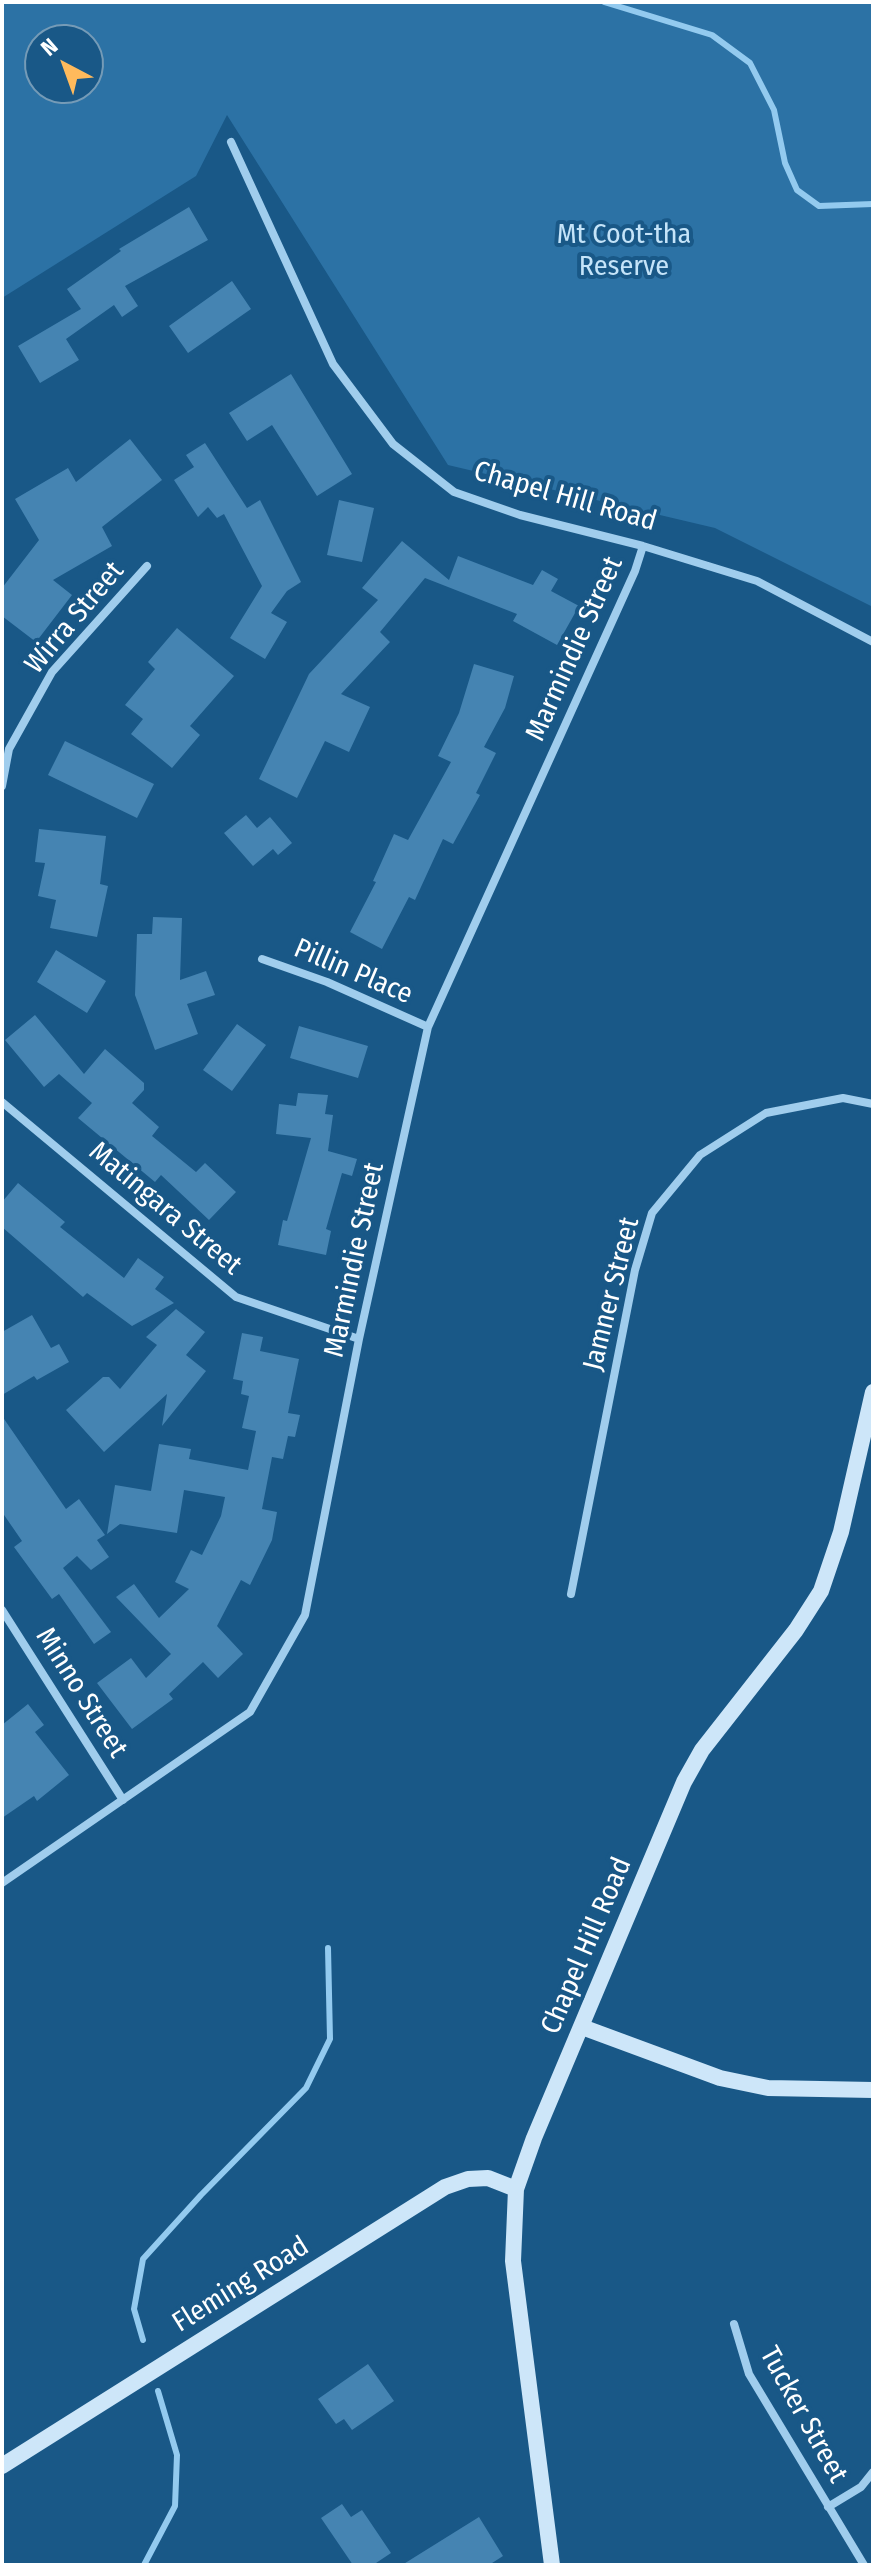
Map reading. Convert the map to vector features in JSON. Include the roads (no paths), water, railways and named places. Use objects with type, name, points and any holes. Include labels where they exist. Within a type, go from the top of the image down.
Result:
[{"type":"main road","name":"Chapel Hill Road","points":[[552,2565],[513,2261],[516,2189],[534,2138],[690,1771],[702,1750],[796,1630],[821,1591],[841,1532],[873,1392]]},
{"type":"main road","points":[[582,2027],[720,2078],[768,2088],[873,2090]]},
{"type":"main road","name":"Fleming Road","points":[[2,2466],[445,2187],[468,2179],[488,2178],[516,2189]]},
{"type":"street","name":"Chapel Hill Road","points":[[231,142],[333,364],[393,444],[454,492],[520,515],[643,546],[757,581],[873,642]]},
{"type":"street","name":"Marmindie Street","points":[[2,1883],[250,1712],[305,1615],[359,1339],[428,1027],[635,571],[643,546]]},
{"type":"street","name":"Wirra Street","points":[[2,786],[9,749],[52,672],[147,566]]},
{"type":"street","name":"Pillin Place","points":[[262,959],[327,982],[428,1027]]},
{"type":"street","name":"Jamner Street","points":[[571,1594],[635,1270],[652,1213],[700,1155],[766,1113],[843,1098],[873,1104]]},
{"type":"street","name":"Matingara Street","points":[[2,1102],[236,1297],[359,1339]]},
{"type":"street","name":"Minno Street","points":[[2,1610],[123,1800]]},
{"type":"street","name":"Tucker Street","points":[[734,2324],[749,2374],[864,2565]]},
{"type":"street","points":[[828,2507],[861,2487],[873,2472]]},
{"type":"waterway","points":[[604,2],[712,35],[750,63],[774,110],[785,163],[797,190],[819,206],[873,204]]},
{"type":"waterway","points":[[143,2340],[134,2309],[143,2259],[306,2088],[330,2039],[328,1948]]},
{"type":"waterway","points":[[144,2565],[175,2506],[177,2455],[158,2391]]},
{"type":"park label","name":"Mt Coot-tha Reserve","points":[[624,251]]}]
